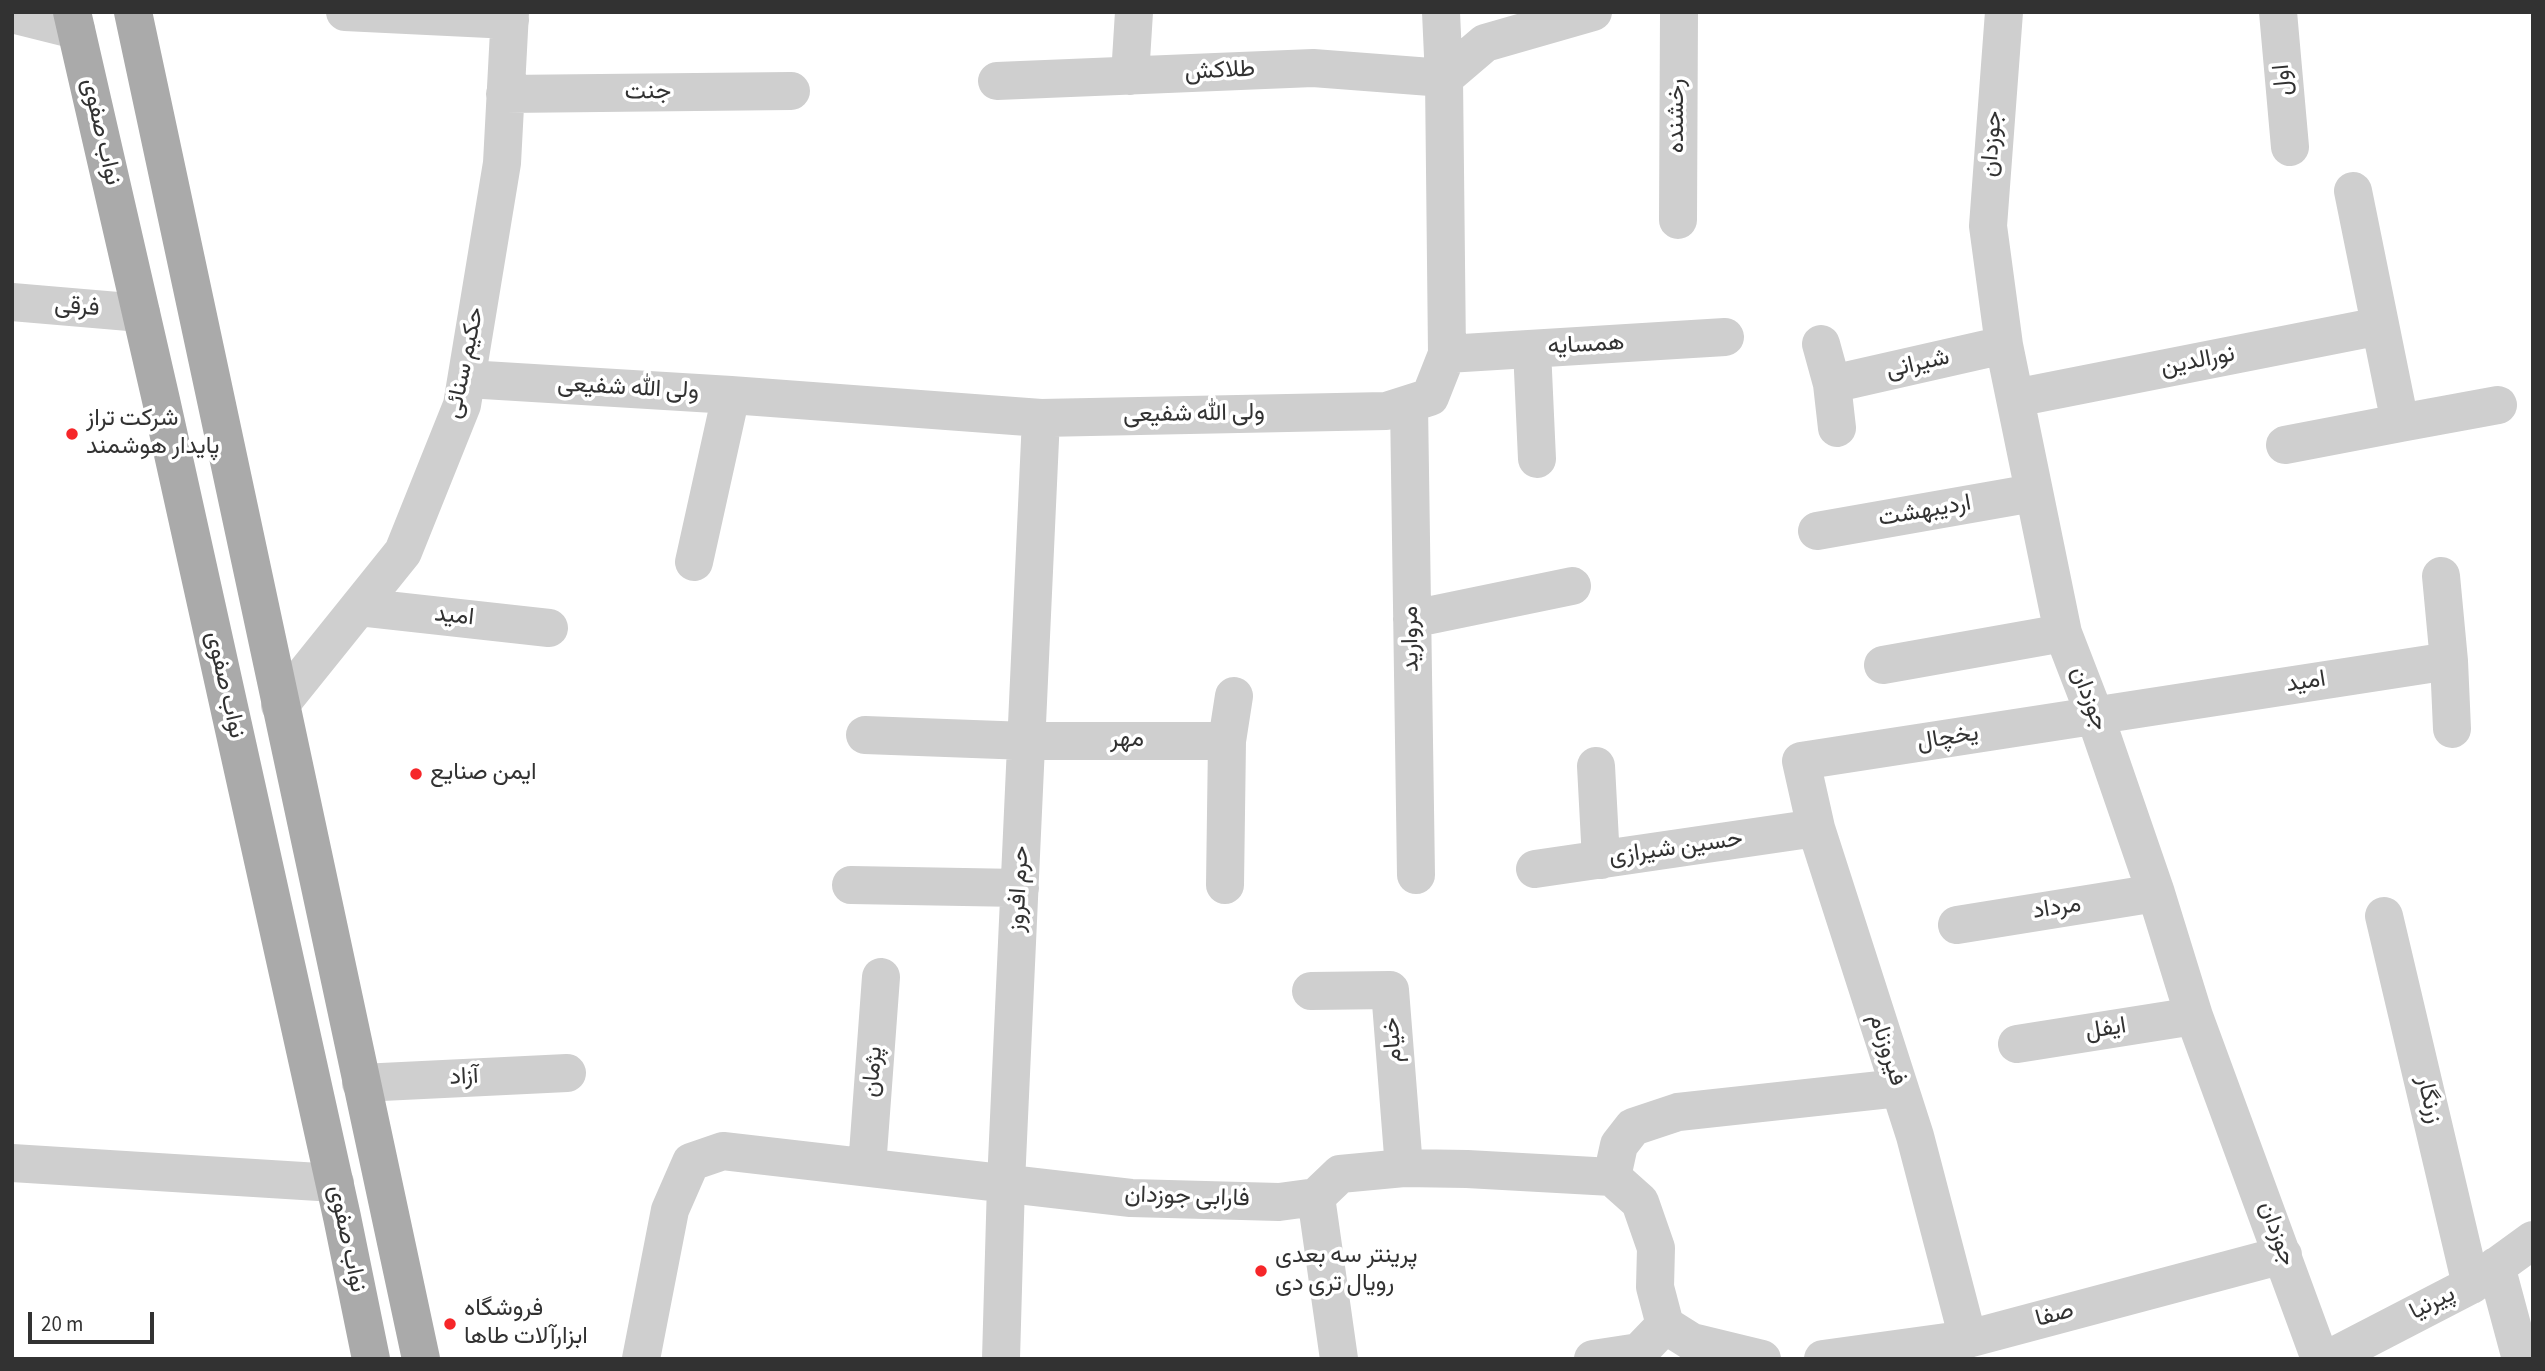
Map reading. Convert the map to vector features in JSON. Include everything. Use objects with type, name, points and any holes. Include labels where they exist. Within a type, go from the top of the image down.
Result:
[{"type":"main road","name":"نواب صفوی","points":[[133,12],[421,1359]]},
{"type":"main road","name":"نواب صفوی","points":[[74,21],[335,1183],[371,1359]]},
{"type":"street","points":[[345,12],[510,16]]},
{"type":"street","points":[[1130,76],[1134,12]]},
{"type":"street","name":"ولی الله شفیعی","points":[[467,379],[1041,418],[1386,411],[1430,397],[1447,354],[1441,12]]},
{"type":"street","points":[[1444,78],[1485,43],[1593,12]]},
{"type":"street","name":"رخشنده","points":[[1678,220],[1679,12]]},
{"type":"street","name":"جوزدان","points":[[2004,12],[1987,226],[2004,345],[2063,633],[2095,716],[2156,893],[2194,1016],[2320,1359]]},
{"type":"street","name":"اول","points":[[2278,12],[2290,147]]},
{"type":"street","points":[[12,14],[74,21]]},
{"type":"street","name":"حکیم سنائی","points":[[280,705],[403,552],[462,405],[502,163],[510,16]]},
{"type":"street","name":"طلاکش","points":[[997,81],[1313,68],[1444,78]]},
{"type":"street","name":"جنت","points":[[505,94],[791,91]]},
{"type":"street","points":[[2353,191],[2400,423]]},
{"type":"street","name":"فرقی","points":[[12,302],[141,313]]},
{"type":"street","name":"نورالدین","points":[[2015,398],[2380,326]]},
{"type":"street","name":"همسایه","points":[[1447,354],[1725,337]]},
{"type":"street","points":[[1821,344],[1832,384],[1837,428]]},
{"type":"street","name":"شیرانی","points":[[1832,384],[2004,345]]},
{"type":"street","points":[[1532,349],[1537,459]]},
{"type":"street","points":[[694,562],[731,395]]},
{"type":"street","name":"مروارید","points":[[1409,404],[1416,874]]},
{"type":"street","points":[[2286,445],[2498,405]]},
{"type":"street","name":"حرم افروز","points":[[1001,1359],[1006,1183],[1041,418]]},
{"type":"street","name":"اردیبهشت","points":[[1817,531],[2033,493]]},
{"type":"street","points":[[2441,576],[2452,729]]},
{"type":"street","points":[[1412,619],[1572,586]]},
{"type":"street","name":"امید","points":[[359,607],[549,628]]},
{"type":"street","points":[[1883,665],[2063,633]]},
{"type":"street","name":"امید","points":[[2095,716],[2449,661]]},
{"type":"street","points":[[1225,885],[1227,741],[1234,696]]},
{"type":"street","name":"یخچال","points":[[1801,761],[2095,716]]},
{"type":"street","name":"مهر","points":[[864,735],[1027,741],[1227,741]]},
{"type":"street","name":"فیروزنام","points":[[1801,761],[1816,828],[1915,1136],[1968,1339]]},
{"type":"street","points":[[1596,766],[1601,860]]},
{"type":"street","name":"حسین شیرازی","points":[[1535,869],[1816,828]]},
{"type":"street","points":[[850,885],[1020,888]]},
{"type":"street","name":"مرداد","points":[[1957,925],[2156,893]]},
{"type":"street","name":"زرنگار","points":[[2384,916],[2484,1275],[2521,1359]]},
{"type":"street","name":"پژمان","points":[[867,1167],[881,977]]},
{"type":"street","name":"خیام","points":[[1311,991],[1390,990],[1404,1168]]},
{"type":"street","name":"ایفل","points":[[2017,1044],[2194,1016]]},
{"type":"street","name":"آزاد","points":[[360,1083],[567,1073]]},
{"type":"street","points":[[1612,1177],[1619,1145],[1633,1127],[1678,1112],[1899,1088]]},
{"type":"street","name":"فارابی جوزدان","points":[[641,1359],[670,1210],[691,1162],[723,1151],[1131,1198],[1279,1202],[1316,1197]]},
{"type":"street","points":[[12,1163],[335,1183]]},
{"type":"street","points":[[1339,1359],[1316,1197],[1340,1174],[1404,1168],[1612,1177],[1640,1202],[1656,1248],[1655,1287],[1664,1325],[1692,1342],[1762,1359]]},
{"type":"street","name":"پیرنیا","points":[[2328,1359],[2484,1275],[2533,1240]]},
{"type":"street","name":"صفا","points":[[1824,1359],[1968,1339],[2284,1255]]},
{"type":"street","points":[[1593,1359],[1639,1352],[1664,1325]]},
{"type":"place","name":"شرکت تراز پایدار هوشمند","points":[[72,434]]},
{"type":"place","name":"ایمن صنایع","points":[[416,774]]},
{"type":"place","name":"پرینتر سه بعدی رویال تری دی","points":[[1261,1271]]},
{"type":"place","name":"فروشگاه ابزارآلات طاها","points":[[450,1324]]}]
